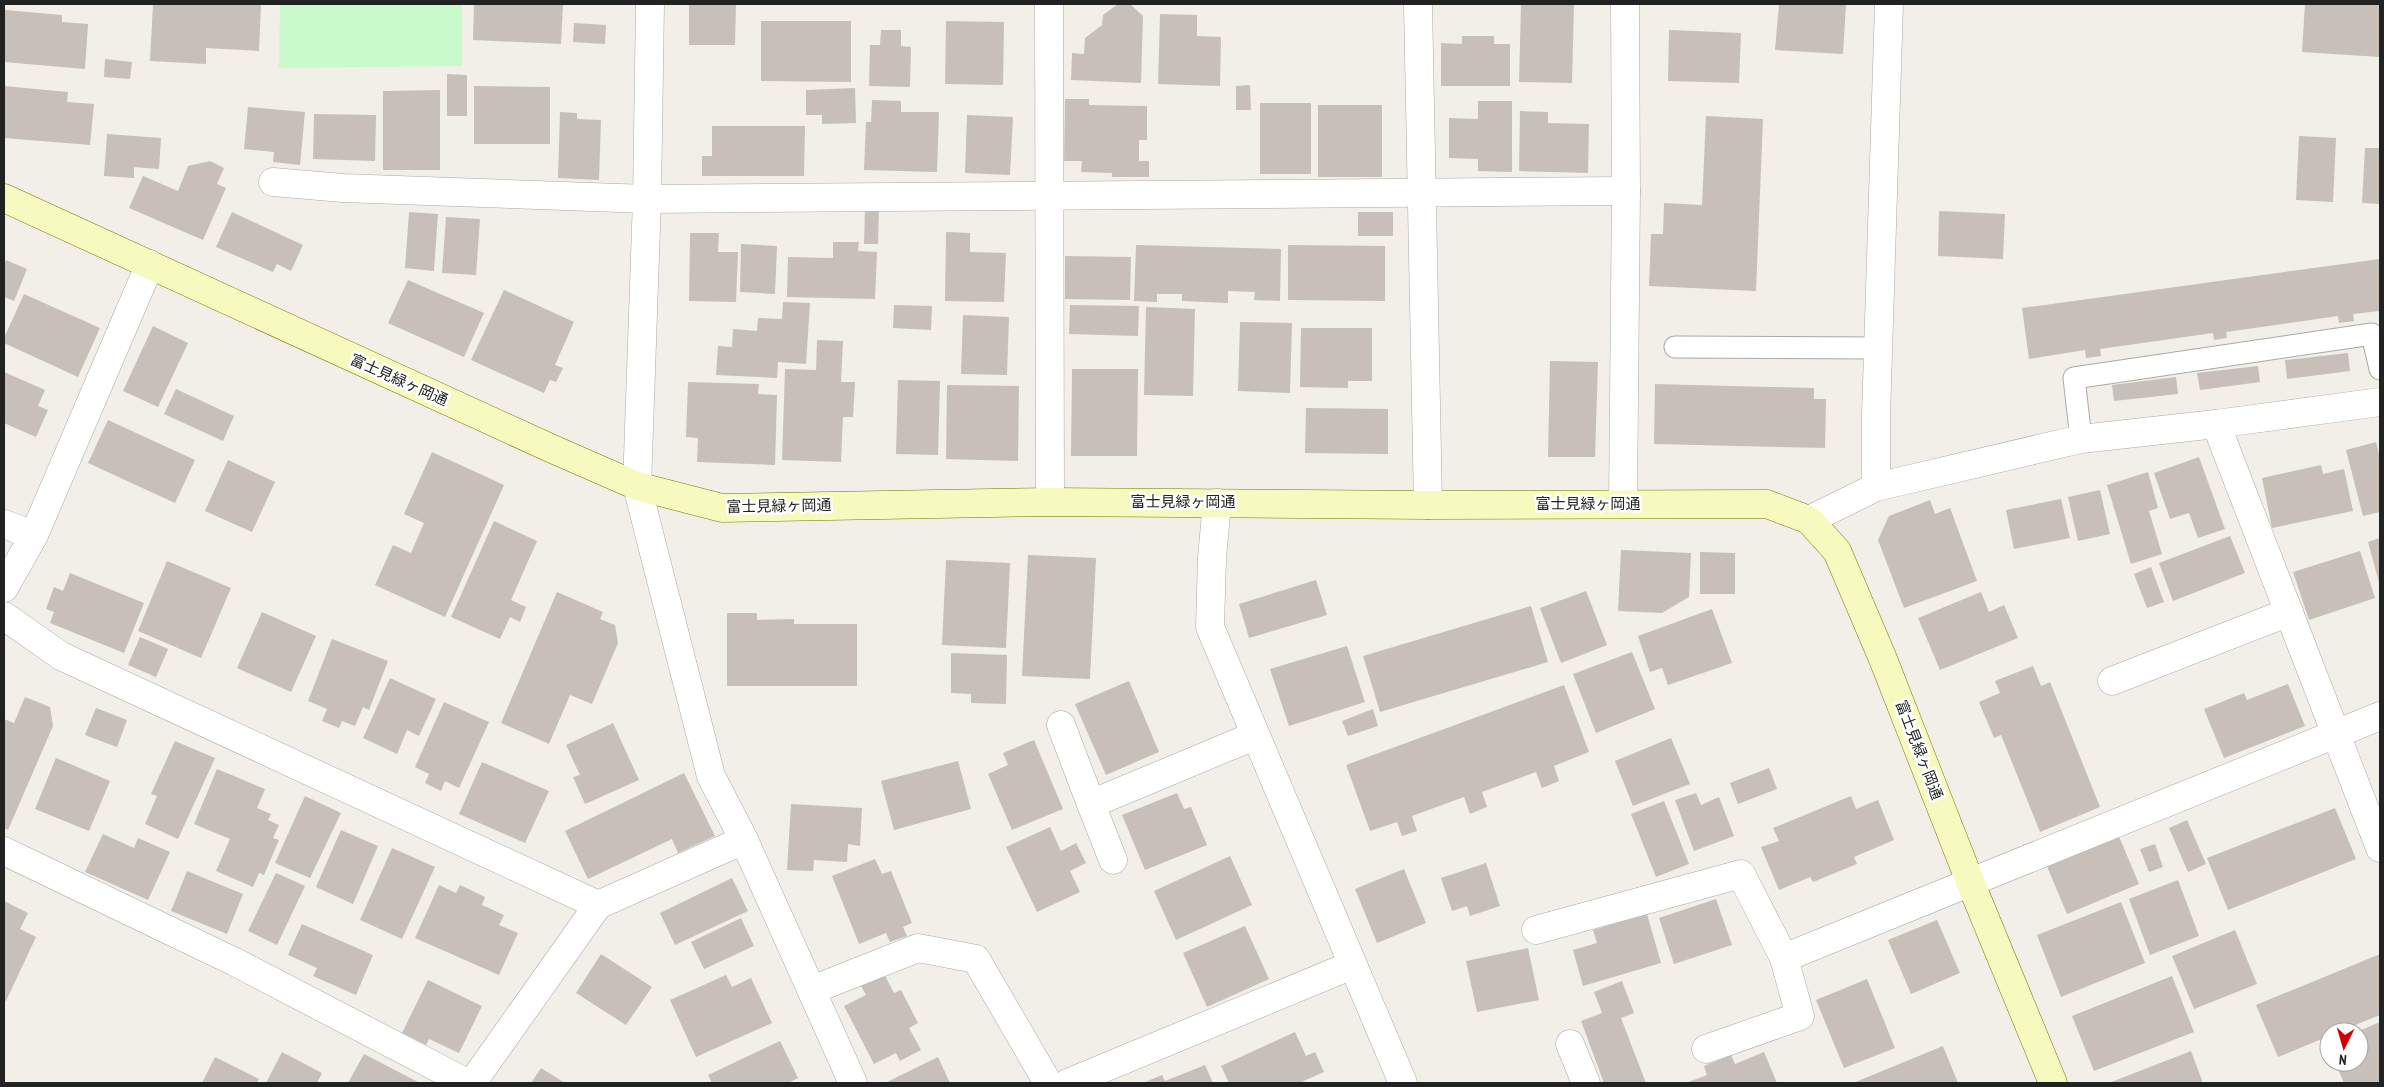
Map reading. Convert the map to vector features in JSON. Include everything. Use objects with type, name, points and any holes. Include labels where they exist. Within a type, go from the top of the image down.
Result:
[{"type":"street","points":[[650,4],[647,199],[637,486],[711,776],[744,840],[853,1083]]},
{"type":"street","points":[[1049,4],[1050,502]]},
{"type":"street","points":[[1418,4],[1428,505]]},
{"type":"street","points":[[1623,504],[1626,191],[1625,4]]},
{"type":"street","points":[[1876,487],[1878,348],[1889,4]]},
{"type":"street","points":[[273,182],[343,188],[647,199],[1048,197],[1423,191],[1626,191]]},
{"type":"street","name":"富士見緑ヶ岡通","points":[[4,198],[548,448],[637,486],[722,508],[1050,502],[1428,505],[1767,504],[1809,520],[1837,550],[1884,659],[1971,884],[2053,1083]]},
{"type":"street","points":[[4,588],[34,535],[150,264]]},
{"type":"street","points":[[1809,520],[1876,487],[2081,439],[2216,424],[2380,402]]},
{"type":"street","points":[[2216,424],[2380,848]]},
{"type":"street","points":[[1217,503],[1212,558],[1210,627],[1254,736],[1403,1083]]},
{"type":"street","points":[[4,524],[34,535]]},
{"type":"street","points":[[2112,681],[2288,612]]},
{"type":"street","points":[[4,616],[61,656],[598,905]]},
{"type":"street","points":[[1784,958],[1971,884],[2380,716]]},
{"type":"street","points":[[1061,725],[1113,860]]},
{"type":"street","points":[[1091,804],[1254,736]]},
{"type":"street","points":[[472,1083],[598,905],[744,840]]},
{"type":"street","points":[[4,851],[235,962],[467,1083]]},
{"type":"street","points":[[1536,930],[1740,874],[1784,958],[1800,1016],[1706,1049]]},
{"type":"street","points":[[812,990],[918,948],[976,959],[1048,1083]]},
{"type":"street","points":[[1068,1083],[1352,965]]},
{"type":"street","points":[[1570,1044],[1586,1083]]},
{"type":"lane","points":[[2081,439],[2074,378],[2372,334],[2380,369]]},
{"type":"lane","points":[[1675,346],[1878,348]]},
{"type":"green space","points":[[280,4],[462,4],[462,66],[279,68]]},
{"type":"building","points":[[153,4],[261,4],[259,51],[206,48],[206,64],[150,61]]},
{"type":"building","points":[[474,4],[563,4],[561,44],[473,40]]},
{"type":"building","points":[[689,4],[736,4],[735,45],[689,45]]},
{"type":"building","points":[[1118,4],[1130,4],[1143,16],[1141,83],[1071,80],[1072,53],[1084,54],[1085,38],[1102,25],[1103,15]]},
{"type":"building","points":[[1521,4],[1574,4],[1572,83],[1519,82]]},
{"type":"building","points":[[1779,4],[1846,4],[1843,54],[1775,50]]},
{"type":"building","points":[[2305,4],[2380,4],[2380,57],[2302,52]]},
{"type":"building","points":[[5,10],[62,15],[62,22],[88,24],[85,69],[4,62]]},
{"type":"building","points":[[1160,14],[1197,15],[1197,36],[1221,37],[1220,86],[1158,84]]},
{"type":"building","points":[[761,21],[851,21],[851,82],[761,81]]},
{"type":"building","points":[[946,21],[1004,22],[1003,85],[945,84]]},
{"type":"building","points":[[574,23],[606,25],[605,44],[573,42]]},
{"type":"building","points":[[881,30],[901,30],[901,46],[911,47],[910,87],[869,86],[870,45],[880,45]]},
{"type":"building","points":[[1669,30],[1741,33],[1739,83],[1668,81]]},
{"type":"building","points":[[1462,36],[1494,36],[1494,44],[1510,44],[1510,86],[1441,86],[1441,43],[1462,44]]},
{"type":"building","points":[[105,59],[132,62],[130,79],[104,77]]},
{"type":"building","points":[[447,74],[467,75],[467,116],[447,116]]},
{"type":"building","points":[[1250,85],[1251,110],[1236,110],[1236,86]]},
{"type":"building","points":[[4,86],[68,92],[67,102],[94,104],[90,145],[4,138]]},
{"type":"building","points":[[474,86],[550,87],[550,144],[474,144]]},
{"type":"building","points":[[855,88],[856,123],[822,124],[822,115],[806,115],[806,90]]},
{"type":"building","points":[[440,90],[440,170],[383,170],[383,91]]},
{"type":"building","points":[[1065,99],[1089,99],[1089,105],[1147,106],[1147,140],[1139,140],[1139,161],[1149,161],[1149,177],[1112,177],[1112,173],[1081,172],[1082,161],[1064,161]]},
{"type":"building","points":[[872,100],[901,101],[901,112],[939,112],[937,172],[864,170],[866,122],[871,122]]},
{"type":"building","points":[[1478,101],[1512,101],[1512,172],[1478,171],[1478,159],[1449,158],[1449,118],[1478,119]]},
{"type":"building","points":[[1260,103],[1311,103],[1311,174],[1260,174]]},
{"type":"building","points":[[1318,105],[1382,105],[1382,177],[1318,177]]},
{"type":"building","points":[[248,107],[305,112],[300,165],[273,162],[274,152],[244,149]]},
{"type":"building","points":[[1520,111],[1548,112],[1548,123],[1589,124],[1588,173],[1519,171]]},
{"type":"building","points":[[560,112],[577,113],[577,119],[601,120],[599,180],[558,178]]},
{"type":"building","points":[[314,114],[376,115],[375,161],[313,159]]},
{"type":"building","points":[[967,115],[1013,117],[1010,175],[965,173]]},
{"type":"building","points":[[1706,116],[1763,119],[1756,291],[1649,286],[1651,234],[1663,234],[1664,203],[1702,205]]},
{"type":"building","points":[[712,126],[805,126],[804,176],[702,176],[702,156],[712,156]]},
{"type":"building","points":[[107,134],[161,138],[159,169],[134,167],[134,178],[104,176]]},
{"type":"building","points":[[2299,136],[2336,138],[2333,202],[2296,200]]},
{"type":"building","points":[[2365,148],[2380,148],[2380,204],[2362,203]]},
{"type":"building","points":[[210,161],[224,168],[217,184],[226,188],[203,240],[129,208],[143,176],[178,191],[188,166]]},
{"type":"building","points":[[865,209],[879,210],[878,244],[864,244]]},
{"type":"building","points":[[1939,211],[2005,214],[2003,259],[1938,256]]},
{"type":"building","points":[[232,212],[303,245],[291,271],[277,264],[273,272],[216,247]]},
{"type":"building","points":[[409,212],[438,214],[434,271],[405,268]]},
{"type":"building","points":[[1358,212],[1393,212],[1393,236],[1358,236]]},
{"type":"building","points":[[446,217],[480,219],[476,275],[442,273]]},
{"type":"building","points":[[946,232],[970,233],[970,252],[1006,253],[1004,302],[945,301]]},
{"type":"building","points":[[690,233],[719,233],[718,252],[738,252],[736,302],[689,301]]},
{"type":"building","points":[[833,242],[859,242],[858,251],[877,252],[875,299],[787,297],[788,257],[833,258]]},
{"type":"building","points":[[741,244],[777,246],[775,294],[740,292]]},
{"type":"building","points":[[1136,245],[1281,249],[1280,301],[1254,300],[1255,292],[1228,291],[1228,303],[1182,301],[1182,294],[1157,294],[1157,302],[1134,301]]},
{"type":"building","points":[[1288,245],[1385,246],[1385,301],[1288,300]]},
{"type":"building","points":[[1065,256],[1131,257],[1130,300],[1065,299]]},
{"type":"building","points":[[2380,259],[2380,311],[2353,314],[2354,321],[2339,323],[2338,316],[2226,332],[2227,338],[2214,340],[2213,333],[2100,349],[2101,356],[2086,358],[2085,350],[2029,359],[2022,308]]},
{"type":"building","points":[[6,260],[27,269],[14,301],[4,297],[4,266]]},
{"type":"building","points":[[408,280],[484,313],[464,357],[388,323]]},
{"type":"building","points":[[504,290],[574,322],[555,365],[563,368],[556,382],[550,380],[544,393],[471,360]]},
{"type":"building","points":[[24,294],[100,328],[78,377],[4,343],[4,338]]},
{"type":"building","points":[[783,302],[810,303],[806,364],[778,362],[777,378],[716,375],[718,346],[732,347],[733,329],[757,331],[758,318],[782,319]]},
{"type":"building","points":[[894,305],[932,306],[931,330],[893,328]]},
{"type":"building","points":[[1070,305],[1139,306],[1138,336],[1069,334]]},
{"type":"building","points":[[1146,307],[1195,309],[1193,396],[1144,395]]},
{"type":"building","points":[[963,315],[1009,317],[1007,375],[961,374]]},
{"type":"building","points":[[1240,322],[1292,323],[1290,393],[1238,391]]},
{"type":"building","points":[[153,326],[188,343],[158,407],[123,391]]},
{"type":"building","points":[[1301,328],[1372,328],[1372,381],[1348,381],[1348,388],[1300,387]]},
{"type":"building","points":[[817,340],[843,341],[841,382],[855,382],[853,417],[843,417],[841,462],[782,460],[785,369],[816,370]]},
{"type":"building","points":[[2348,353],[2350,371],[2287,379],[2285,360]]},
{"type":"building","points":[[1550,361],[1598,362],[1595,457],[1548,457]]},
{"type":"building","points":[[2258,366],[2260,382],[2200,390],[2197,373]]},
{"type":"building","points":[[1072,369],[1138,369],[1137,456],[1071,456]]},
{"type":"building","points":[[4,372],[45,390],[38,406],[48,410],[36,437],[4,423]]},
{"type":"building","points":[[2176,377],[2178,394],[2114,401],[2112,385]]},
{"type":"building","points":[[898,380],[940,381],[938,455],[896,454]]},
{"type":"building","points":[[688,382],[759,384],[758,394],[777,395],[775,465],[697,462],[698,438],[686,437]]},
{"type":"building","points":[[1655,384],[1814,388],[1814,399],[1826,399],[1825,448],[1654,444]]},
{"type":"building","points":[[947,385],[1019,386],[1018,461],[946,459]]},
{"type":"building","points":[[176,389],[234,416],[223,441],[164,414]]},
{"type":"building","points":[[1306,408],[1388,409],[1388,454],[1305,453]]},
{"type":"building","points":[[108,420],[195,460],[175,503],[88,463]]},
{"type":"building","points":[[2376,442],[2380,458],[2380,512],[2363,516],[2346,450]]},
{"type":"building","points":[[432,452],[504,485],[445,617],[375,585],[393,545],[411,553],[424,523],[404,514]]},
{"type":"building","points":[[2199,457],[2225,529],[2198,538],[2189,513],[2170,519],[2154,473]]},
{"type":"building","points":[[228,460],[275,482],[252,532],[205,511]]},
{"type":"building","points":[[2321,465],[2323,474],[2344,469],[2353,511],[2272,528],[2262,478]]},
{"type":"building","points":[[2148,472],[2158,508],[2149,511],[2162,554],[2131,564],[2107,485]]},
{"type":"building","points":[[2100,490],[2110,534],[2078,541],[2068,497]]},
{"type":"building","points":[[2061,499],[2070,538],[2014,549],[2006,510]]},
{"type":"building","points":[[1930,500],[1935,514],[1950,508],[1977,581],[1904,608],[1878,540],[1889,516]]},
{"type":"building","points":[[494,521],[537,541],[511,600],[526,607],[520,622],[510,617],[500,639],[451,617]]},
{"type":"building","points":[[2230,536],[2245,573],[2173,601],[2159,563]]},
{"type":"building","points":[[2380,538],[2380,586],[2368,542]]},
{"type":"building","points":[[1621,550],[1691,553],[1689,597],[1662,613],[1618,611]]},
{"type":"building","points":[[2360,551],[2375,598],[2309,620],[2293,572]]},
{"type":"building","points":[[1700,552],[1735,553],[1735,594],[1700,594]]},
{"type":"building","points":[[1028,555],[1096,558],[1090,679],[1022,676]]},
{"type":"building","points":[[946,560],[1010,563],[1006,648],[942,645]]},
{"type":"building","points":[[167,561],[231,588],[201,658],[138,631]]},
{"type":"building","points":[[2151,567],[2164,602],[2147,608],[2134,574]]},
{"type":"building","points":[[70,573],[144,603],[124,653],[50,623],[54,612],[46,609],[54,587],[63,591]]},
{"type":"building","points":[[1316,580],[1327,615],[1249,638],[1239,604]]},
{"type":"building","points":[[1586,591],[1607,645],[1561,663],[1540,608]]},
{"type":"building","points":[[557,592],[603,612],[600,619],[615,625],[618,643],[592,704],[570,695],[549,744],[501,723]]},
{"type":"building","points":[[1981,592],[1989,612],[2004,605],[2018,638],[1940,670],[1918,618]]},
{"type":"building","points":[[1531,606],[1548,662],[1380,712],[1363,656]]},
{"type":"building","points":[[1712,609],[1732,663],[1668,685],[1662,668],[1650,672],[1638,636]]},
{"type":"building","points":[[262,612],[316,636],[291,692],[237,668]]},
{"type":"building","points":[[727,613],[757,613],[757,620],[794,619],[794,624],[857,624],[857,686],[727,686]]},
{"type":"building","points":[[140,637],[168,649],[156,677],[128,665]]},
{"type":"building","points":[[332,639],[388,661],[369,710],[363,707],[355,726],[342,721],[339,728],[322,721],[327,709],[308,701]]},
{"type":"building","points":[[1347,646],[1365,702],[1289,726],[1270,669]]},
{"type":"building","points":[[1632,652],[1655,709],[1596,733],[1573,674]]},
{"type":"building","points":[[951,653],[1007,655],[1006,704],[971,703],[971,694],[951,693]]},
{"type":"building","points":[[2033,666],[2041,686],[2050,682],[2100,807],[2040,832],[2001,735],[1994,738],[1979,702],[2000,693],[1995,681]]},
{"type":"building","points":[[390,678],[436,699],[419,736],[407,730],[397,754],[363,738]]},
{"type":"building","points":[[1129,681],[1159,752],[1106,775],[1075,704]]},
{"type":"building","points":[[2288,684],[2305,726],[2224,758],[2204,709],[2244,693],[2247,700]]},
{"type":"building","points":[[1564,685],[1589,752],[1554,766],[1559,781],[1542,788],[1536,772],[1482,792],[1487,807],[1470,814],[1464,797],[1412,816],[1417,831],[1402,836],[1397,822],[1370,831],[1346,765]]},
{"type":"building","points":[[25,697],[50,707],[53,726],[8,830],[4,828],[4,719],[14,723]]},
{"type":"building","points":[[444,702],[489,722],[459,788],[445,781],[441,791],[425,783],[429,774],[415,767]]},
{"type":"building","points":[[96,708],[127,720],[117,747],[85,735]]},
{"type":"building","points":[[1373,709],[1378,726],[1348,736],[1342,721]]},
{"type":"building","points":[[613,723],[639,780],[585,804],[573,777],[580,775],[566,745]]},
{"type":"building","points":[[1671,738],[1690,784],[1633,806],[1615,761]]},
{"type":"building","points":[[1034,740],[1063,809],[1012,830],[988,774],[1008,765],[1003,753]]},
{"type":"building","points":[[175,741],[215,758],[178,839],[145,824],[157,796],[151,794]]},
{"type":"building","points":[[56,758],[110,781],[89,831],[35,809]]},
{"type":"building","points":[[958,761],[971,809],[894,830],[881,781]]},
{"type":"building","points":[[482,762],[549,791],[525,843],[459,814]]},
{"type":"building","points":[[1769,768],[1777,789],[1738,804],[1730,783]]},
{"type":"building","points":[[217,769],[265,789],[257,808],[271,814],[268,820],[279,825],[273,838],[279,840],[264,875],[259,873],[253,887],[216,871],[230,839],[194,824]]},
{"type":"building","points":[[684,773],[715,836],[678,853],[672,839],[588,879],[565,831]]},
{"type":"building","points":[[1177,793],[1184,809],[1191,807],[1207,845],[1145,870],[1122,815]]},
{"type":"building","points":[[1696,793],[1701,805],[1719,797],[1734,836],[1694,851],[1675,800]]},
{"type":"building","points":[[305,796],[341,813],[310,878],[275,863]]},
{"type":"building","points":[[1851,796],[1856,809],[1878,800],[1894,840],[1854,857],[1857,864],[1813,882],[1810,877],[1779,890],[1761,847],[1779,841],[1773,828]]},
{"type":"building","points":[[1664,801],[1689,864],[1656,877],[1631,814]]},
{"type":"building","points":[[791,804],[862,808],[860,846],[848,844],[847,862],[814,860],[813,871],[787,870]]},
{"type":"building","points":[[2335,808],[2356,859],[2228,910],[2207,858]]},
{"type":"building","points":[[2187,820],[2206,864],[2188,872],[2169,828]]},
{"type":"building","points":[[1050,827],[1061,851],[1076,843],[1086,863],[1070,871],[1080,892],[1037,912],[1006,847]]},
{"type":"building","points":[[341,830],[378,846],[353,904],[316,887]]},
{"type":"building","points":[[103,834],[134,848],[138,838],[170,852],[148,900],[85,872]]},
{"type":"building","points":[[2118,834],[2139,884],[2067,914],[2046,864]]},
{"type":"building","points":[[2155,844],[2163,867],[2149,872],[2140,849]]},
{"type":"building","points":[[392,848],[435,867],[402,939],[360,920]]},
{"type":"building","points":[[1230,856],[1252,905],[1176,940],[1154,891]]},
{"type":"building","points":[[875,859],[882,874],[891,871],[912,923],[903,927],[907,936],[890,942],[886,933],[859,944],[832,876]]},
{"type":"building","points":[[1486,863],[1500,906],[1470,916],[1467,906],[1452,911],[1441,878]]},
{"type":"building","points":[[1404,869],[1426,923],[1377,943],[1355,889]]},
{"type":"building","points":[[187,871],[243,894],[227,934],[171,911]]},
{"type":"building","points":[[276,873],[305,886],[277,945],[248,931]]},
{"type":"building","points":[[732,878],[748,911],[675,945],[660,913]]},
{"type":"building","points":[[2178,880],[2199,936],[2150,955],[2129,899]]},
{"type":"building","points":[[439,885],[456,893],[460,885],[485,897],[482,905],[504,915],[499,925],[518,933],[499,975],[415,938]]},
{"type":"building","points":[[1716,899],[1732,945],[1674,964],[1659,918]]},
{"type":"building","points":[[4,901],[28,913],[20,929],[36,937],[6,1001],[4,1000]]},
{"type":"building","points":[[2121,902],[2145,963],[2061,997],[2037,935]]},
{"type":"building","points":[[1647,914],[1661,963],[1583,986],[1573,950],[1597,943],[1593,930]]},
{"type":"building","points":[[741,918],[754,946],[704,969],[691,942]]},
{"type":"building","points":[[1937,920],[1960,973],[1911,994],[1888,940]]},
{"type":"building","points":[[302,924],[373,955],[356,995],[313,976],[317,968],[288,955]]},
{"type":"building","points":[[1245,926],[1269,979],[1207,1007],[1183,953]]},
{"type":"building","points":[[2235,930],[2257,984],[2194,1009],[2172,956]]},
{"type":"building","points":[[1528,948],[1539,1000],[1477,1012],[1466,961]]},
{"type":"building","points":[[601,954],[652,987],[626,1025],[576,993]]},
{"type":"building","points":[[2380,954],[2380,1015],[2363,1022],[2319,1022],[2319,1040],[2278,1057],[2256,1005]]},
{"type":"building","points":[[884,974],[894,993],[901,990],[918,1023],[909,1028],[921,1050],[900,1061],[896,1053],[874,1064],[844,1006],[866,995],[861,986]]},
{"type":"building","points":[[726,975],[732,987],[751,978],[772,1023],[696,1057],[670,1000]]},
{"type":"building","points":[[2172,976],[2194,1032],[2094,1071],[2072,1016]]},
{"type":"building","points":[[1867,979],[1895,1048],[1844,1068],[1816,1000]]},
{"type":"building","points":[[428,980],[482,1006],[459,1053],[429,1039],[426,1045],[402,1033]]},
{"type":"building","points":[[1622,981],[1634,1013],[1621,1018],[1646,1083],[1604,1083],[1581,1021],[1602,1013],[1594,992]]},
{"type":"building","points":[[2380,1022],[2380,1083],[2344,1083],[2339,1072],[2369,1072],[2369,1027]]},
{"type":"building","points":[[1295,1032],[1306,1056],[1315,1052],[1324,1072],[1299,1083],[1229,1083],[1221,1066]]},
{"type":"building","points":[[780,1041],[798,1078],[788,1083],[712,1083],[708,1075]]},
{"type":"building","points":[[1943,1046],[1958,1083],[1853,1083]]},
{"type":"building","points":[[2191,1051],[2203,1083],[2109,1083]]},
{"type":"building","points":[[282,1052],[322,1073],[317,1083],[266,1083]]},
{"type":"building","points":[[1764,1052],[1777,1083],[1686,1083],[1707,1075],[1704,1066],[1731,1055],[1735,1064]]},
{"type":"building","points":[[364,1054],[420,1083],[348,1083]]},
{"type":"building","points":[[215,1057],[259,1079],[257,1083],[202,1083]]},
{"type":"building","points":[[938,1057],[950,1083],[885,1083]]},
{"type":"building","points":[[1205,1065],[1213,1083],[1143,1083],[1162,1075],[1165,1081]]},
{"type":"building","points":[[541,1068],[565,1083],[531,1083]]}]
